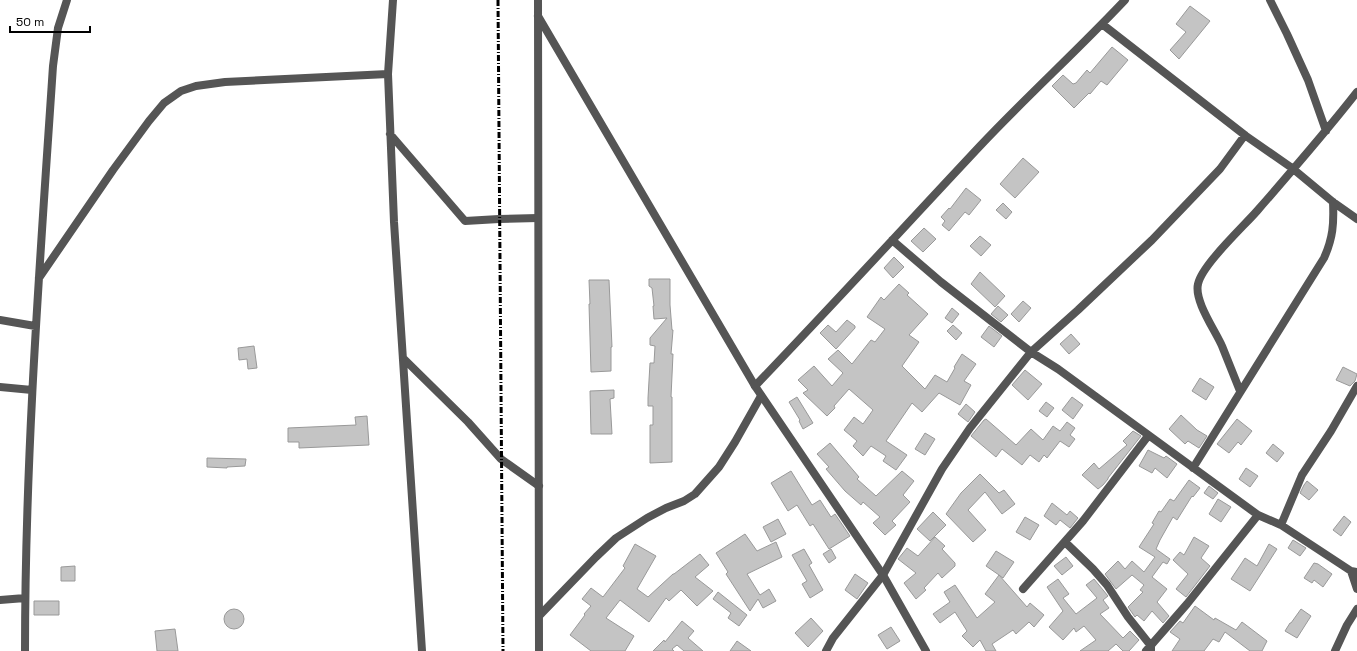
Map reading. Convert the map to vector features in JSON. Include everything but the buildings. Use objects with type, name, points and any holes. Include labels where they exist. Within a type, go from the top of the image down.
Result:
[{"type":"street","points":[[25,651],[25,598],[32,390],[38,278],[53,66],[58,28],[67,0]]},
{"type":"street","points":[[392,0],[388,74],[394,222],[422,651]]},
{"type":"street","points":[[538,0],[540,651]]},
{"type":"street","points":[[755,386],[829,309],[981,145],[1124,0]]},
{"type":"street","points":[[1270,0],[1308,80],[1326,131]]},
{"type":"street","points":[[538,16],[761,396],[883,575],[926,651]]},
{"type":"street","points":[[1102,24],[1245,135],[1292,168],[1333,202],[1357,219]]},
{"type":"street","points":[[38,278],[149,121],[164,103],[181,91],[196,86],[225,82],[388,74]]},
{"type":"street","points":[[1240,391],[1222,346],[1201,303],[1198,294],[1198,284],[1203,274],[1216,256],[1257,212],[1292,168],[1326,131],[1357,92]]},
{"type":"street","points":[[390,134],[466,221],[538,218]]},
{"type":"street","points":[[826,651],[833,638],[883,575],[942,469],[970,428],[1031,352],[1152,240],[1220,169],[1245,135]]},
{"type":"street","points":[[1193,468],[1324,258],[1333,234],[1333,202]]},
{"type":"street","points":[[892,240],[942,282],[1031,352],[1058,369],[1258,515],[1281,525],[1354,571],[1357,588]]},
{"type":"street","points":[[0,320],[36,326]]},
{"type":"street","points":[[403,358],[468,422],[501,459],[539,486]]},
{"type":"street","points":[[1281,525],[1302,475],[1331,431],[1357,386]]},
{"type":"street","points":[[0,387],[32,390]]},
{"type":"street","points":[[540,615],[596,556],[616,538],[647,518],[684,501],[695,494],[719,467],[761,396]]},
{"type":"street","points":[[1023,589],[1083,521],[1148,436]]},
{"type":"street","points":[[1065,542],[1093,569],[1102,580],[1149,649],[1197,592],[1258,515]]},
{"type":"street","points":[[0,600],[25,598]]},
{"type":"street","points":[[1335,651],[1347,625],[1357,609]]},
{"type":"railway","points":[[498,0],[503,651]]}]
